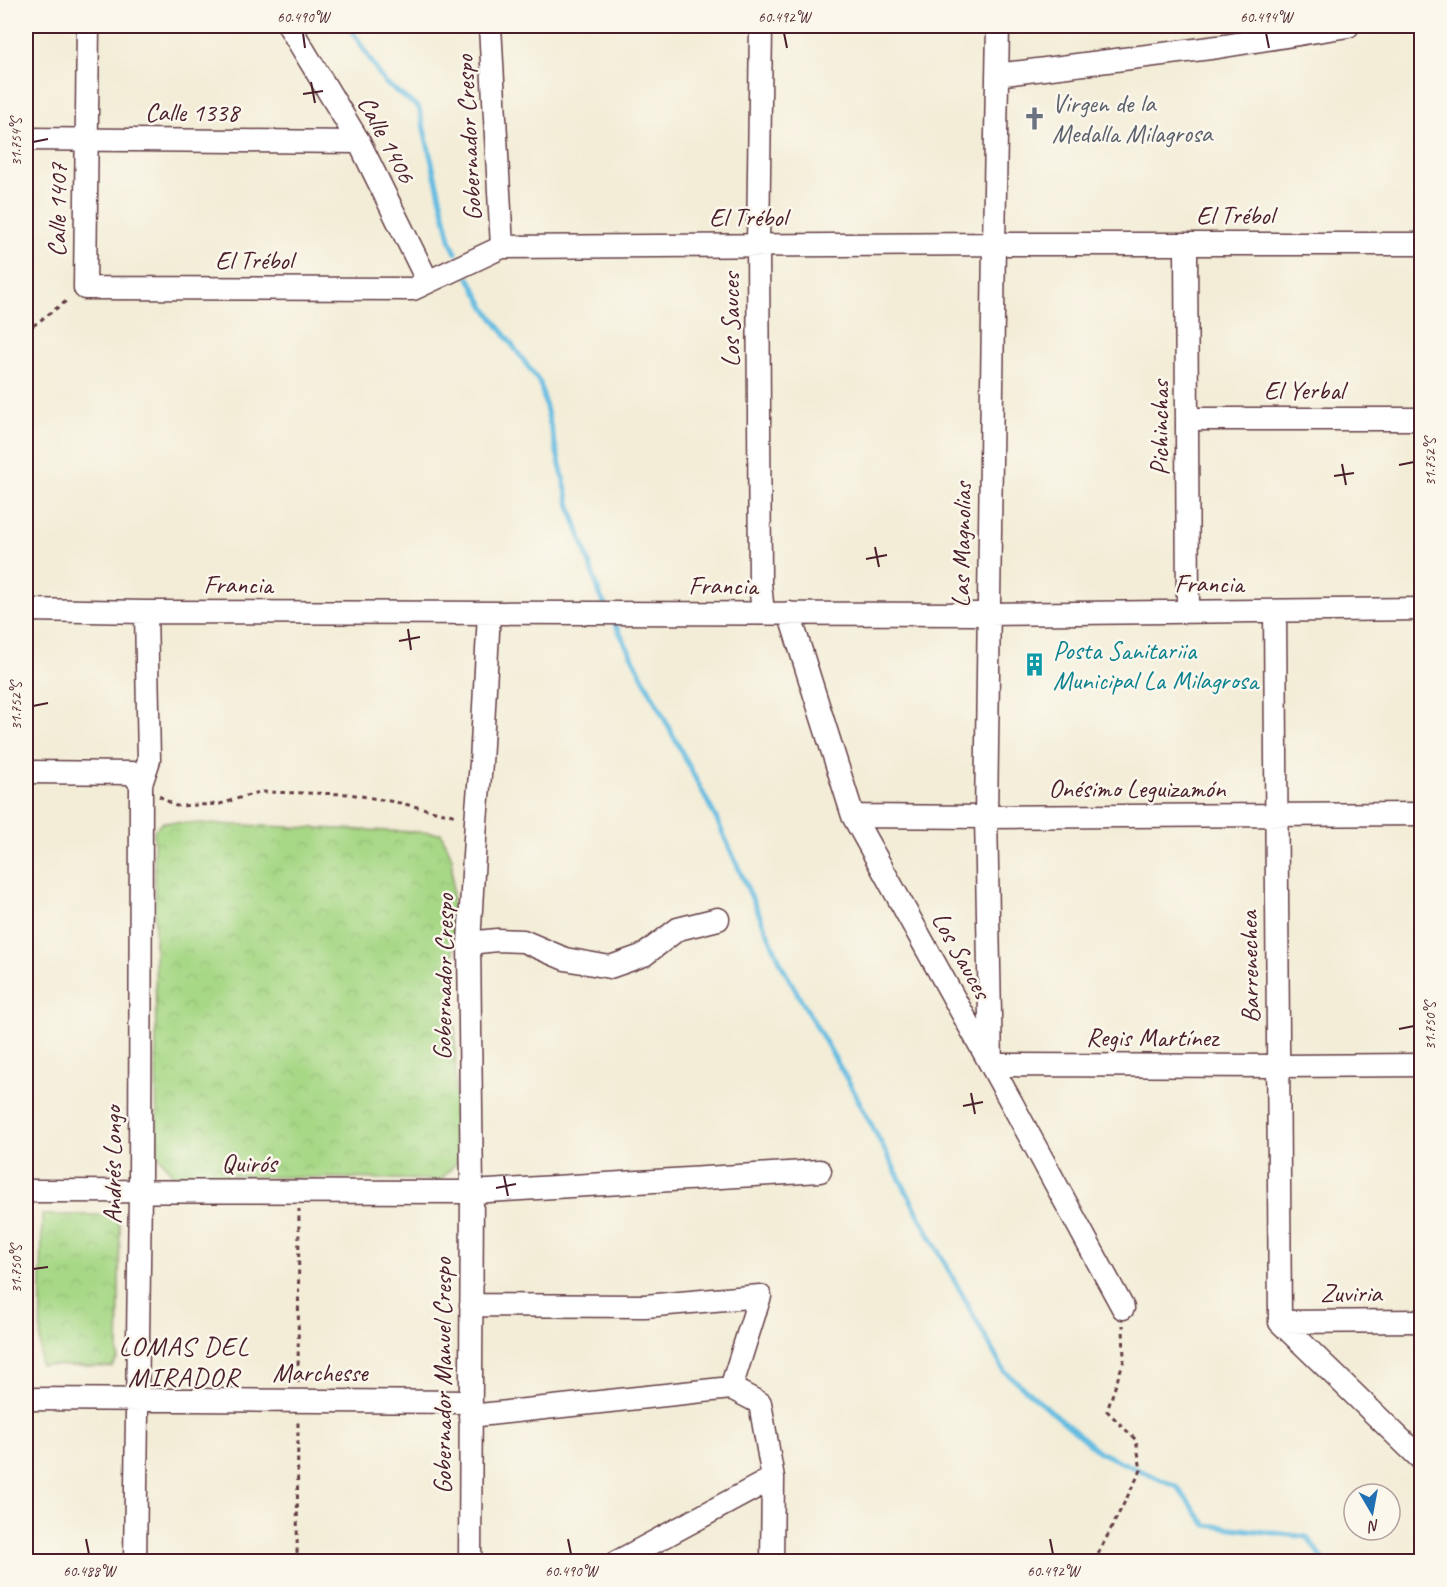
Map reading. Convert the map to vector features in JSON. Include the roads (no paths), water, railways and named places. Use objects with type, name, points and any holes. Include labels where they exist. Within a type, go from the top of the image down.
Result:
[{"type":"street","name":"Calle 1407","points":[[85,288],[88,26]]},
{"type":"street","name":"Calle 1406","points":[[289,26],[359,142],[428,282]]},
{"type":"street","name":"Gobernador Crespo","points":[[490,26],[501,248]]},
{"type":"street","name":"Los Sauces","points":[[761,26],[758,246],[760,583],[763,613]]},
{"type":"street","name":"Las Magnolias","points":[[991,1065],[986,817],[998,26]]},
{"type":"street","points":[[1218,47],[1232,26]]},
{"type":"street","points":[[997,75],[1218,47],[1348,26]]},
{"type":"street","name":"Calle 1338","points":[[26,139],[359,142]]},
{"type":"street","name":"El Trébol","points":[[85,288],[413,289],[501,248],[994,244],[1422,244]]},
{"type":"street","name":"Pichinchas","points":[[1186,244],[1188,611]]},
{"type":"street","name":"El Yerbal","points":[[1187,419],[1422,418]]},
{"type":"street","name":"Francia","points":[[26,610],[989,614],[1422,609]]},
{"type":"street","name":"Barrenechea","points":[[1275,611],[1280,1322]]},
{"type":"street","name":"Andrés Longo","points":[[135,1562],[140,1191],[136,779],[149,760],[146,612]]},
{"type":"street","name":"Gobernador Crespo","points":[[472,1192],[470,943],[489,613]]},
{"type":"street","name":"Los Sauces","points":[[789,613],[853,816],[1123,1308]]},
{"type":"street","points":[[26,772],[136,779]]},
{"type":"street","name":"Onésimo Leguizamón","points":[[853,816],[1422,814]]},
{"type":"street","points":[[470,943],[497,940],[523,941],[565,959],[610,967],[644,955],[678,929],[718,919]]},
{"type":"street","name":"Regis Martínez","points":[[991,1065],[1422,1065]]},
{"type":"street","name":"Quirós","points":[[26,1191],[472,1192],[820,1171]]},
{"type":"street","name":"Gobernador Manuel Crespo","points":[[470,1562],[472,1192]]},
{"type":"street","points":[[471,1305],[645,1306],[760,1296],[731,1388],[759,1403],[773,1478],[772,1562]]},
{"type":"street","name":"Zuviria","points":[[1280,1322],[1422,1321]]},
{"type":"street","points":[[1280,1322],[1422,1460]]},
{"type":"street","name":"Marchesse","points":[[26,1399],[298,1401],[470,1409],[731,1388]]},
{"type":"street","points":[[617,1562],[773,1478]]},
{"type":"waterway","points":[[349,26],[385,83],[419,108],[451,243],[456,253]]},
{"type":"waterway","points":[[469,278],[486,309],[540,383],[570,506],[606,607]]},
{"type":"waterway","points":[[612,618],[717,820],[784,970],[852,1088],[1004,1371],[1099,1452],[1177,1487],[1206,1525],[1307,1537],[1325,1562]]},
{"type":"place","name":"Virgen de la Medalla Milagrosa","points":[[1034,118]]},
{"type":"place","name":"Posta Sanitariia Municipal La Milagrosa","points":[[1035,665]]},
{"type":"district","name":"LOMAS DEL MIRADOR","points":[[184,1362]]}]
